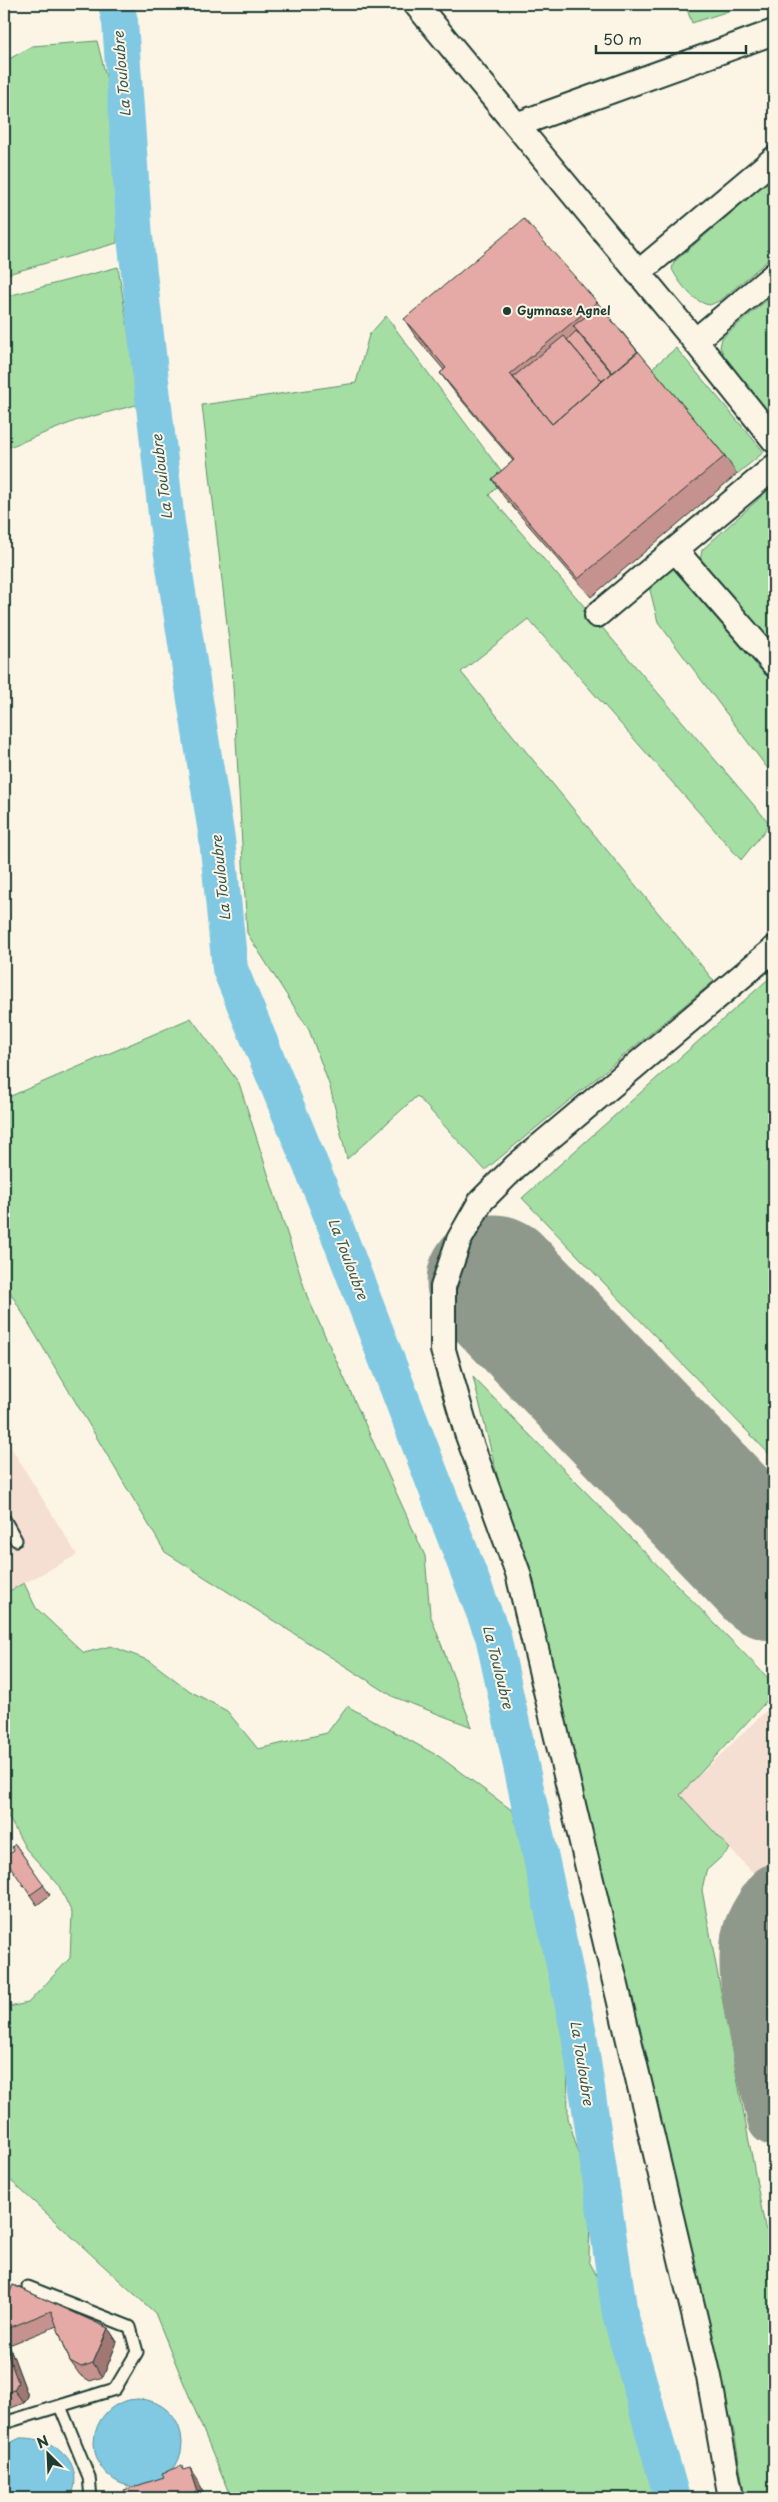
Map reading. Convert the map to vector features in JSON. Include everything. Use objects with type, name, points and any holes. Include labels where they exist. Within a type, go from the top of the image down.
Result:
[{"type":"street","points":[[416,4],[695,341],[774,440]]},
{"type":"street","points":[[516,124],[774,32]]},
{"type":"street","points":[[638,274],[774,159]]},
{"type":"street","points":[[695,341],[774,275]]},
{"type":"street","points":[[597,615],[774,467]]},
{"type":"street","points":[[675,550],[774,664]]},
{"type":"street","points":[[731,2498],[708,2377],[518,1573],[467,1433],[443,1350],[443,1287],[459,1240],[481,1201],[516,1166],[774,949]]},
{"type":"lane","points":[[4,1519],[16,1540]]},
{"type":"lane","points":[[4,2423],[115,2390],[137,2352],[130,2327],[28,2287]]},
{"type":"lane","points":[[60,2406],[89,2477],[91,2498]]},
{"type":"shaded area","points":[[4,1436],[77,1555],[4,1594]]},
{"type":"shaded area","points":[[774,1703],[774,1895],[679,1795]]},
{"type":"green space","points":[[685,4],[750,4],[692,23]]},
{"type":"green space","points":[[97,41],[119,128],[117,243],[4,275],[4,62],[32,46]]},
{"type":"green space","points":[[774,176],[774,255],[721,300],[710,305],[698,300],[688,292],[675,274],[672,269],[674,262]]},
{"type":"green space","points":[[118,267],[140,404],[78,420],[4,449],[4,297]]},
{"type":"green space","points":[[774,294],[774,418],[725,358],[720,347],[722,338]]},
{"type":"green space","points":[[386,316],[506,478],[489,495],[770,824],[741,860],[528,619],[461,672],[714,981],[485,1170],[417,1096],[347,1159],[330,1087],[309,1030],[247,933],[232,668],[202,405],[356,383],[369,335]]},
{"type":"green space","points":[[676,348],[764,452],[737,474],[651,369]]},
{"type":"green space","points":[[774,485],[774,650],[706,571],[700,561],[702,550]]},
{"type":"green space","points":[[675,550],[774,664],[774,777],[658,622],[646,574]]},
{"type":"green space","points":[[774,974],[774,1459],[522,1198]]},
{"type":"green space","points":[[191,1018],[239,1083],[307,1296],[425,1556],[430,1614],[472,1727],[394,1697],[165,1552],[4,1282],[4,1099]]},
{"type":"green space","points":[[473,1377],[774,1684],[774,1693],[680,1795],[730,1849],[706,1871],[702,1890],[765,2227],[774,2246],[774,2498],[745,2498],[734,2432],[687,2253]]},
{"type":"green space","points":[[24,1583],[36,1608],[84,1653],[111,1646],[150,1661],[190,1691],[227,1711],[258,1749],[327,1733],[347,1706],[440,1757],[513,1811],[567,2039],[568,2118],[583,2167],[590,2204],[589,2261],[606,2294],[616,2346],[637,2409],[654,2488],[651,2498],[231,2498],[155,2313],[9,2179],[4,2181],[4,2008],[28,2003],[70,1958],[72,1913],[58,1884],[26,1849],[4,1809],[4,1594]]},
{"type":"water","points":[[138,2399],[155,2402],[163,2406],[175,2418],[179,2426],[182,2443],[179,2460],[175,2468],[163,2480],[155,2484],[138,2487],[121,2484],[113,2480],[101,2468],[97,2460],[94,2443],[97,2426],[101,2418],[113,2406],[121,2402]]},
{"type":"water","points":[[20,2438],[45,2442],[64,2454],[71,2463],[74,2473],[75,2485],[71,2498],[4,2498],[4,2446]]},
{"type":"building","points":[[524,219],[597,302],[510,374],[552,424],[638,351],[725,456],[578,579],[492,479],[514,460],[440,373],[446,368],[404,319]]},
{"type":"building","points":[[600,306],[638,352],[613,373],[573,326]]},
{"type":"building","points":[[576,331],[612,373],[602,381],[567,340]]},
{"type":"building","points":[[564,336],[602,381],[552,424],[513,377]]},
{"type":"building","points":[[15,1844],[44,1885],[30,1895],[4,1857],[14,1851],[12,1847]]},
{"type":"building","points":[[13,2285],[108,2328],[93,2363],[81,2367],[70,2361],[51,2311],[4,2330],[4,2306]]},
{"type":"building","points":[[4,2344],[18,2382],[14,2390],[4,2393]]},
{"type":"building","points":[[182,2466],[183,2470],[190,2468],[200,2498],[127,2498],[124,2490],[164,2477],[162,2473]]},
{"type":"waterway","name":"La Touloubre","points":[[116,4],[120,22],[135,237],[167,523],[217,839],[230,969],[328,1207],[493,1636],[579,2034],[620,2314],[672,2498]]},
{"type":"taxiway","points":[[774,1891],[762,1907],[752,1926],[748,1938],[746,1959],[747,1981],[754,2028],[774,2119]]},
{"type":"runway","points":[[494,1282],[774,1573]]},
{"type":"place","name":"Gymnase Agnel","points":[[507,311]]}]
